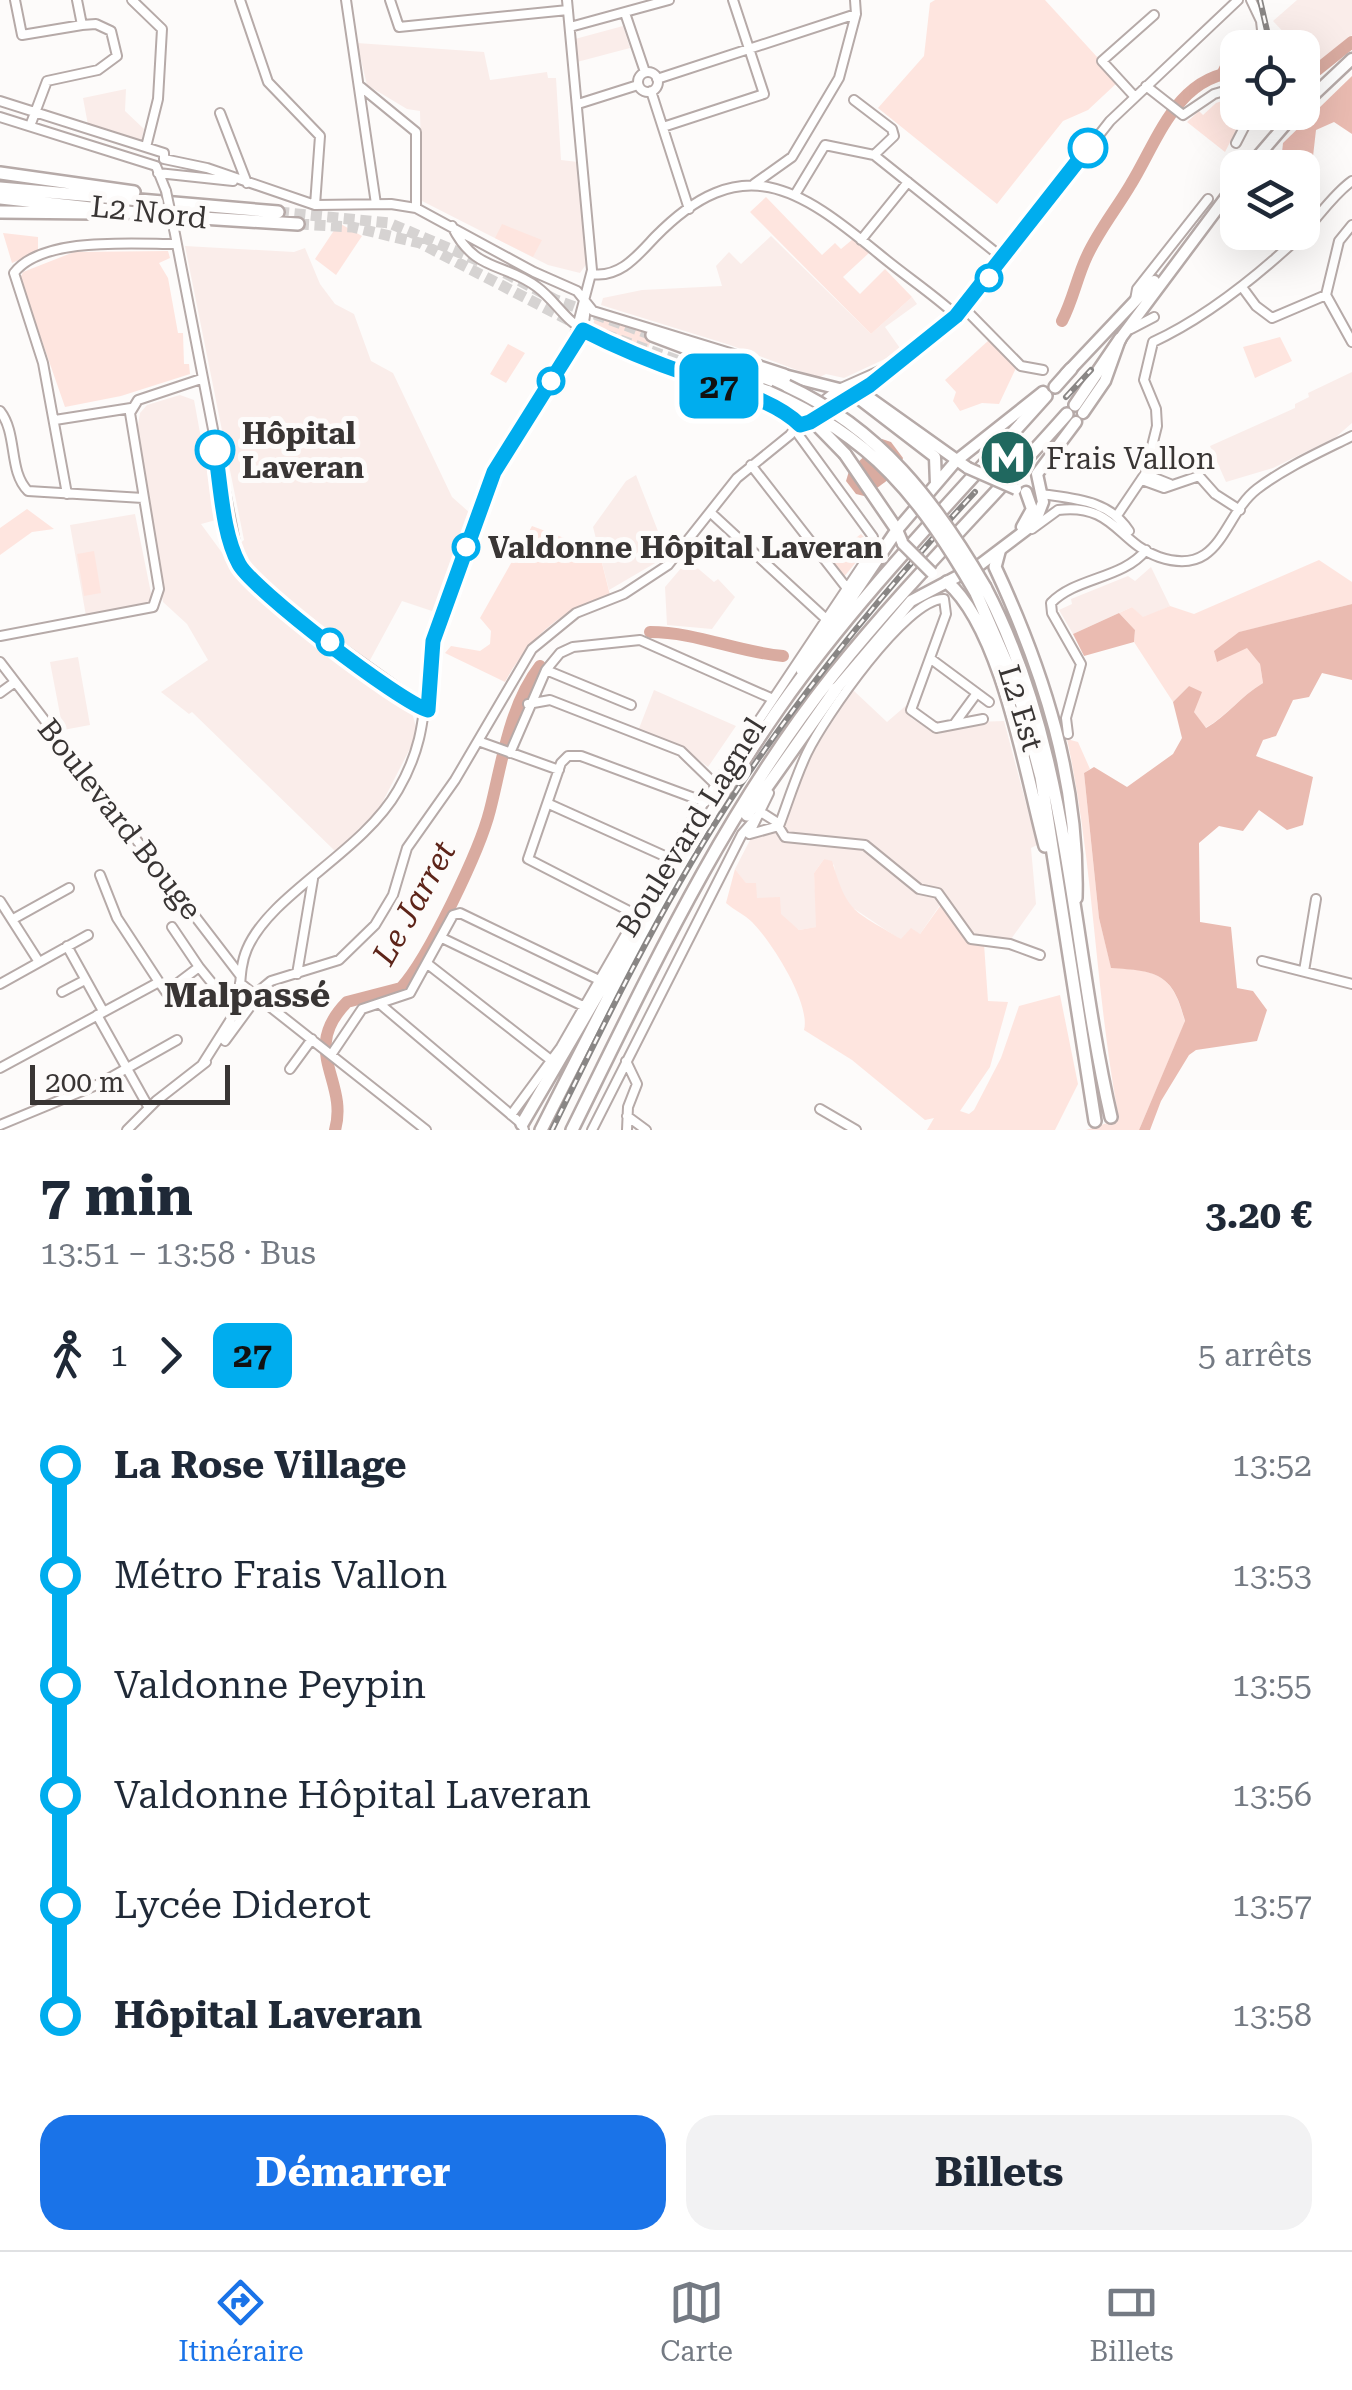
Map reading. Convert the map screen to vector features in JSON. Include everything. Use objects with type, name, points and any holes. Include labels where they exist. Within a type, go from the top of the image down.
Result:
[{"type":"highway","points":[[0,174],[197,204]]},
{"type":"highway","name":"L2 Nord","points":[[0,188],[278,212]]},
{"type":"highway","name":"L2 Nord","points":[[0,198],[154,215],[298,224]]},
{"type":"highway","points":[[0,212],[154,215]]},
{"type":"highway","points":[[652,335],[786,380]]},
{"type":"highway","points":[[572,1130],[681,914],[755,786],[832,676],[1075,414],[1124,335]]},
{"type":"highway","points":[[778,701],[915,538],[1071,369]]},
{"type":"highway","points":[[541,1130],[658,902],[778,701],[897,530],[819,424],[769,392],[730,378]]},
{"type":"highway","name":"L2 Est","points":[[786,380],[839,415],[900,464],[947,521],[1029,684],[1045,739],[1111,1118]]},
{"type":"highway","name":"L2 Est","points":[[769,392],[832,423],[874,454],[938,528],[980,590],[1032,742],[1096,1120]]},
{"type":"highway","points":[[999,552],[995,567],[1036,668],[1066,773],[1076,851],[1075,927]]},
{"type":"highway","points":[[947,582],[960,593],[1004,691],[1056,889]]},
{"type":"highway","points":[[681,914],[836,689]]},
{"type":"highway","points":[[519,1123],[652,900],[748,757]]},
{"type":"main road","points":[[1320,89],[1352,63]]},
{"type":"main road","points":[[1263,150],[1281,130]]},
{"type":"main road","points":[[1124,335],[1220,205]]},
{"type":"main road","points":[[1071,369],[1144,313]]},
{"type":"main road","points":[[786,380],[868,396],[959,468],[1041,494]]},
{"type":"main road","points":[[947,582],[927,573],[903,544],[897,530],[936,485],[1049,390]]},
{"type":"main road","points":[[853,394],[935,457],[936,485]]},
{"type":"main road","points":[[836,689],[911,601],[999,552],[1040,517],[1037,474],[1075,414]]},
{"type":"main road","points":[[1018,534],[1032,513],[1021,490]]},
{"type":"street","points":[[15,0],[22,35],[96,24],[111,31],[116,56],[98,70],[48,80],[30,126]]},
{"type":"street","points":[[77,0],[82,25]]},
{"type":"street","points":[[132,0],[162,28],[158,99],[146,147]]},
{"type":"street","points":[[240,0],[268,82],[320,136],[315,205]]},
{"type":"street","points":[[346,0],[376,204]]},
{"type":"street","points":[[238,1008],[245,952],[260,928],[378,823],[416,758],[428,710],[433,641],[494,472],[571,352],[592,274],[567,5],[399,27],[390,0]]},
{"type":"street","points":[[570,28],[669,0]]},
{"type":"street","points":[[663,127],[764,94],[734,0]]},
{"type":"street","points":[[592,274],[608,274],[629,265],[689,209],[720,193],[754,184],[792,156],[839,78],[856,14],[855,0]]},
{"type":"street","points":[[127,1130],[202,1065],[272,981],[339,960],[375,925],[393,895],[407,848],[478,741],[532,649],[576,612],[624,594],[660,572],[750,465],[956,316],[1101,132],[1238,0]]},
{"type":"street","points":[[1251,0],[1263,30]]},
{"type":"street","points":[[625,13],[645,72],[657,78],[856,14]]},
{"type":"street","points":[[1135,97],[1102,61],[1154,15]]},
{"type":"street","points":[[638,85],[645,72]]},
{"type":"street","points":[[657,78],[651,91],[689,209]]},
{"type":"street","points":[[578,104],[638,85],[651,91]]},
{"type":"street","points":[[1146,86],[1177,111],[1220,92]]},
{"type":"street","points":[[360,87],[416,132],[416,208]]},
{"type":"street","points":[[854,100],[892,129],[894,136],[874,155]]},
{"type":"street","points":[[0,101],[164,153],[162,172],[233,548],[243,570],[255,585],[341,652],[428,710]]},
{"type":"street","points":[[220,113],[247,183]]},
{"type":"street","points":[[0,117],[162,172],[247,183]]},
{"type":"street","points":[[1236,143],[1243,130]]},
{"type":"street","points":[[796,194],[825,145],[874,155],[1004,259]]},
{"type":"street","points":[[164,159],[315,205],[416,208],[534,272],[561,281],[593,310],[619,321],[734,352],[786,380]]},
{"type":"street","points":[[162,172],[164,159]]},
{"type":"street","points":[[1118,514],[1144,477],[1158,420],[1144,380],[1156,340],[1173,335],[1242,287],[1300,236],[1352,181]]},
{"type":"street","points":[[861,240],[908,182]]},
{"type":"street","points":[[754,184],[796,194],[827,211],[956,316]]},
{"type":"street","points":[[1144,313],[1137,288],[1208,199]]},
{"type":"street","points":[[1352,225],[1339,240],[1326,295],[1352,342]]},
{"type":"street","points":[[452,226],[463,247],[540,288],[579,327],[643,358],[752,398],[791,416],[798,428]]},
{"type":"street","points":[[67,494],[43,362],[13,279],[16,269],[73,246],[176,244]]},
{"type":"street","points":[[1242,287],[1272,318],[1326,295]]},
{"type":"street","points":[[964,308],[1022,366],[1042,370]]},
{"type":"street","points":[[798,428],[805,415],[838,389],[893,365]]},
{"type":"street","points":[[55,420],[131,408],[138,400],[201,379]]},
{"type":"street","points":[[0,636],[153,607],[159,589],[131,408]]},
{"type":"street","points":[[0,411],[11,429],[22,486],[28,491],[143,498]]},
{"type":"street","name":"Boulevard Lagnel","points":[[519,1123],[634,914],[716,784],[778,701],[875,540],[798,428]]},
{"type":"street","points":[[1018,534],[1067,509],[1110,518],[1146,550],[1179,561],[1202,556],[1224,538],[1248,497],[1276,476],[1352,436]]},
{"type":"street","points":[[750,465],[846,587]]},
{"type":"street","points":[[1144,477],[1170,484],[1199,476],[1215,494],[1240,510]]},
{"type":"street","points":[[1041,494],[1118,514],[1134,538]]},
{"type":"street","points":[[711,513],[825,618]]},
{"type":"street","points":[[1068,734],[1066,718],[1081,664],[1052,613],[1051,603],[1062,594],[1132,563],[1146,550]]},
{"type":"street","points":[[779,826],[818,733],[853,682],[910,614],[933,599],[946,602],[946,614],[910,710],[936,728],[983,719]]},
{"type":"street","points":[[508,752],[546,670],[560,653],[573,647],[634,638],[778,701]]},
{"type":"street","points":[[931,659],[990,702]]},
{"type":"street","name":"Boulevard Bouge","points":[[0,662],[240,979],[426,1130]]},
{"type":"street","points":[[546,670],[631,705]]},
{"type":"street","points":[[0,693],[15,682]]},
{"type":"street","points":[[738,844],[750,834],[764,800],[836,689]]},
{"type":"street","points":[[955,724],[977,693]]},
{"type":"street","points":[[528,704],[550,700],[681,751],[716,784]]},
{"type":"street","points":[[478,741],[559,770]]},
{"type":"street","points":[[634,914],[528,858],[559,770],[568,756],[581,756],[705,802]]},
{"type":"street","points":[[548,804],[669,858]]},
{"type":"street","points":[[761,812],[779,826],[785,837],[865,845],[905,880],[938,893],[971,940],[1010,944],[1040,955]]},
{"type":"street","points":[[592,1130],[752,817],[761,812]]},
{"type":"street","points":[[750,834],[779,826]]},
{"type":"street","points":[[100,875],[117,918],[166,992],[199,967]]},
{"type":"street","points":[[297,974],[313,879]]},
{"type":"street","points":[[15,918],[69,888]]},
{"type":"street","points":[[0,899],[39,962]]},
{"type":"street","points":[[1304,970],[1316,899]]},
{"type":"street","points":[[331,1055],[362,1009],[410,993],[453,915],[460,913],[598,979]]},
{"type":"street","points":[[172,927],[199,967],[233,1008],[238,1008]]},
{"type":"street","points":[[0,984],[88,934]]},
{"type":"street","points":[[442,938],[583,1006]]},
{"type":"street","points":[[67,946],[149,1108]]},
{"type":"street","points":[[1262,960],[1352,984]]},
{"type":"street","points":[[429,964],[552,1061]]},
{"type":"street","points":[[62,992],[85,980]]},
{"type":"street","points":[[0,1068],[159,982]]},
{"type":"street","points":[[202,1065],[238,1008],[257,996]]},
{"type":"street","points":[[380,1004],[519,1123]]},
{"type":"street","points":[[0,1125],[127,1069],[177,1040]]},
{"type":"street","points":[[290,1068],[315,1041]]},
{"type":"street","points":[[626,1060],[637,1084],[627,1116],[628,1130]]},
{"type":"street","points":[[820,1109],[852,1123],[856,1130]]},
{"type":"street","points":[[627,1116],[646,1130]]},
{"type":"shaded area","points":[[1045,0],[1119,81],[1088,110],[1063,121],[997,204],[878,108],[924,56],[930,3]]},
{"type":"shaded area","points":[[1297,0],[1352,0],[1352,35],[1320,65],[1320,30],[1281,30],[1273,21]]},
{"type":"shaded area","points":[[623,26],[630,48],[577,62],[575,39]]},
{"type":"shaded area","points":[[357,43],[484,52],[490,80],[547,72],[548,78],[556,78],[561,160],[578,162],[587,263],[580,273],[548,265],[422,201],[420,111],[407,109],[367,85]]},
{"type":"shaded area","points":[[1352,76],[1352,134],[1334,122],[1320,128],[1320,107]]},
{"type":"shaded area","points":[[126,89],[125,111],[144,129],[141,142],[88,125],[83,98]]},
{"type":"shaded area","points":[[1220,102],[1220,130],[1236,130],[1226,150],[1187,122]]},
{"type":"shaded area","points":[[1296,130],[1316,130],[1314,150],[1282,150],[1283,143]]},
{"type":"shaded area","points":[[766,197],[822,255],[835,243],[841,249],[853,239],[870,252],[843,277],[860,294],[885,269],[912,297],[871,334],[750,212]]},
{"type":"shaded area","points":[[339,223],[362,236],[336,275],[315,259]]},
{"type":"shaded area","points":[[502,224],[542,240],[533,257],[495,238]]},
{"type":"shaded area","points":[[3,233],[38,237],[38,252],[12,263]]},
{"type":"shaded area","points":[[771,236],[871,334],[912,297],[917,304],[885,327],[902,351],[844,378],[826,374],[818,378],[730,345],[601,305],[603,298],[642,290],[722,286],[716,266],[729,252],[741,264]]},
{"type":"shaded area","points":[[185,246],[294,252],[305,248],[320,284],[335,304],[354,314],[371,361],[393,373],[452,497],[470,513],[435,612],[402,601],[369,662],[273,589],[257,574],[239,544],[244,540]]},
{"type":"shaded area","points":[[168,251],[170,258],[159,263],[168,278],[178,333],[183,333],[184,364],[189,364],[190,374],[121,396],[65,407],[20,278],[23,272],[74,252]]},
{"type":"shaded area","points":[[595,316],[655,330],[645,356],[592,331]]},
{"type":"shaded area","points":[[1280,337],[1292,361],[1255,378],[1243,347]]},
{"type":"shaded area","points":[[989,340],[1016,368],[999,404],[982,403],[960,411],[953,401],[956,392],[945,380]]},
{"type":"shaded area","points":[[508,344],[525,353],[506,383],[490,374]]},
{"type":"shaded area","points":[[1352,372],[1352,423],[1336,437],[1273,468],[1226,482],[1210,446],[1295,408],[1295,404],[1309,397],[1308,393]]},
{"type":"shaded area","points":[[180,395],[194,400],[216,520],[201,524],[245,584],[382,696],[412,713],[418,733],[379,809],[336,852],[192,712],[189,714],[161,692],[208,660],[187,624],[163,602],[137,431],[140,413],[147,405]]},
{"type":"shaded area","points":[[882,439],[891,442],[903,458],[901,464],[893,475],[864,496],[856,494],[846,481],[849,471]]},
{"type":"shaded area","points":[[636,475],[665,549],[654,557],[657,562],[609,590],[593,527],[626,481]]},
{"type":"shaded area","points":[[27,509],[54,529],[32,532],[0,555],[0,528]]},
{"type":"shaded area","points":[[135,514],[152,598],[146,605],[86,616],[70,525]]},
{"type":"shaded area","points":[[532,526],[599,551],[610,595],[576,608],[548,627],[505,682],[445,653],[451,646],[480,651],[490,644],[491,631],[480,618]]},
{"type":"shaded area","points":[[861,534],[871,544],[843,578],[828,559]]},
{"type":"shaded area","points":[[94,551],[101,593],[84,596],[77,554]]},
{"type":"shaded area","points":[[688,560],[714,582],[718,579],[735,597],[712,629],[667,625],[665,587]]},
{"type":"shaded area","points":[[1319,560],[1352,582],[1352,604],[1240,632],[1260,664],[1263,683],[1205,728],[1194,712],[1189,686],[1173,702],[1134,642],[1135,630],[1119,613],[1132,607],[1143,617],[1170,606],[1194,614]]},
{"type":"shaded area","points":[[1151,567],[1170,606],[1143,618],[1132,607],[1073,634],[1059,610],[1072,604],[1071,599],[1128,576],[1135,581]]},
{"type":"shaded area","points":[[1352,604],[1352,680],[1322,673],[1309,697],[1293,700],[1276,736],[1263,740],[1256,756],[1313,777],[1303,825],[1287,830],[1259,810],[1243,831],[1219,826],[1199,843],[1200,922],[1231,927],[1237,988],[1253,991],[1267,1010],[1257,1041],[1196,1050],[1189,1055],[1161,1101],[1150,1130],[1139,1130],[1185,1021],[1175,993],[1161,978],[1111,968],[1099,918],[1084,773],[1094,767],[1127,787],[1173,754],[1182,738],[1173,702],[1189,686],[1202,692],[1194,712],[1206,728],[1263,683],[1260,664],[1247,648],[1217,662],[1214,651],[1239,632]]},
{"type":"shaded area","points":[[1119,613],[1135,630],[1134,642],[1084,656],[1073,634]]},
{"type":"shaded area","points":[[78,657],[90,725],[63,730],[50,662]]},
{"type":"shaded area","points":[[654,690],[736,726],[708,767],[686,750],[638,731]]},
{"type":"shaded area","points":[[853,690],[887,722],[909,703],[911,718],[938,734],[975,722],[1004,721],[1037,845],[1031,848],[1036,904],[1009,942],[974,938],[942,902],[920,934],[901,940],[847,904],[837,886],[834,865],[824,859],[814,873],[817,927],[799,930],[757,898],[735,869],[750,840],[775,832],[785,823],[812,753]]},
{"type":"shaded area","points":[[1067,739],[1078,742],[1090,769],[1084,773],[1099,918],[1111,967],[1140,970],[1161,978],[1175,993],[1185,1022],[1139,1130],[1086,1130],[1119,1119],[1083,833]]},
{"type":"shaded area","points":[[824,859],[832,861],[848,902],[901,939],[911,928],[920,934],[943,902],[964,938],[984,944],[988,1001],[1008,1002],[990,1067],[960,1111],[969,1114],[974,1110],[1001,1058],[1019,1006],[1060,995],[1078,1084],[1055,1130],[927,1130],[934,1118],[925,1120],[852,1060],[804,1030],[802,1005],[779,958],[752,922],[726,903],[735,869],[746,883],[756,883],[757,898],[780,897],[781,914],[799,930],[816,927],[814,873]]},
{"type":"waterway","name":"Le Jarret","points":[[1320,68],[1352,42]]},
{"type":"waterway","points":[[1216,76],[1220,68]]},
{"type":"waterway","name":"Le Jarret","points":[[1062,321],[1092,246],[1171,113],[1199,85],[1220,75]]},
{"type":"waterway","name":"Le Jarret","points":[[650,632],[684,635],[783,656]]},
{"type":"waterway","name":"Le Jarret","points":[[335,1130],[338,1112],[326,1051],[333,1020],[347,1002],[401,988],[425,954],[476,851],[514,717],[540,666]]},
{"type":"tunnel","points":[[278,212],[389,223],[484,263]]},
{"type":"tunnel","points":[[298,224],[352,227],[420,243],[578,325],[730,379]]},
{"type":"tunnel","points":[[505,273],[556,300],[652,335]]},
{"type":"railway","points":[[1260,0],[1267,30]]},
{"type":"railway","points":[[1066,397],[1091,370]]},
{"type":"railway","points":[[552,1130],[655,926],[725,808],[843,645],[975,492]]},
{"type":"bus line","name":"27","points":[[215,450],[233,548],[251,581],[341,652],[428,710],[433,641],[494,472],[577,346],[583,330],[643,358],[752,398],[791,416],[800,425],[810,422],[839,400],[870,385],[956,316],[1088,148]]},
{"type":"place","name":"Hôpital Laveran","points":[[215,450]]},
{"type":"place","name":"Frais Vallon","points":[[1007,458]]},
{"type":"place","name":"Valdonne Hôpital Laveran","points":[[466,547]]},
{"type":"district","name":"Malpassé","points":[[247,995]]}]
